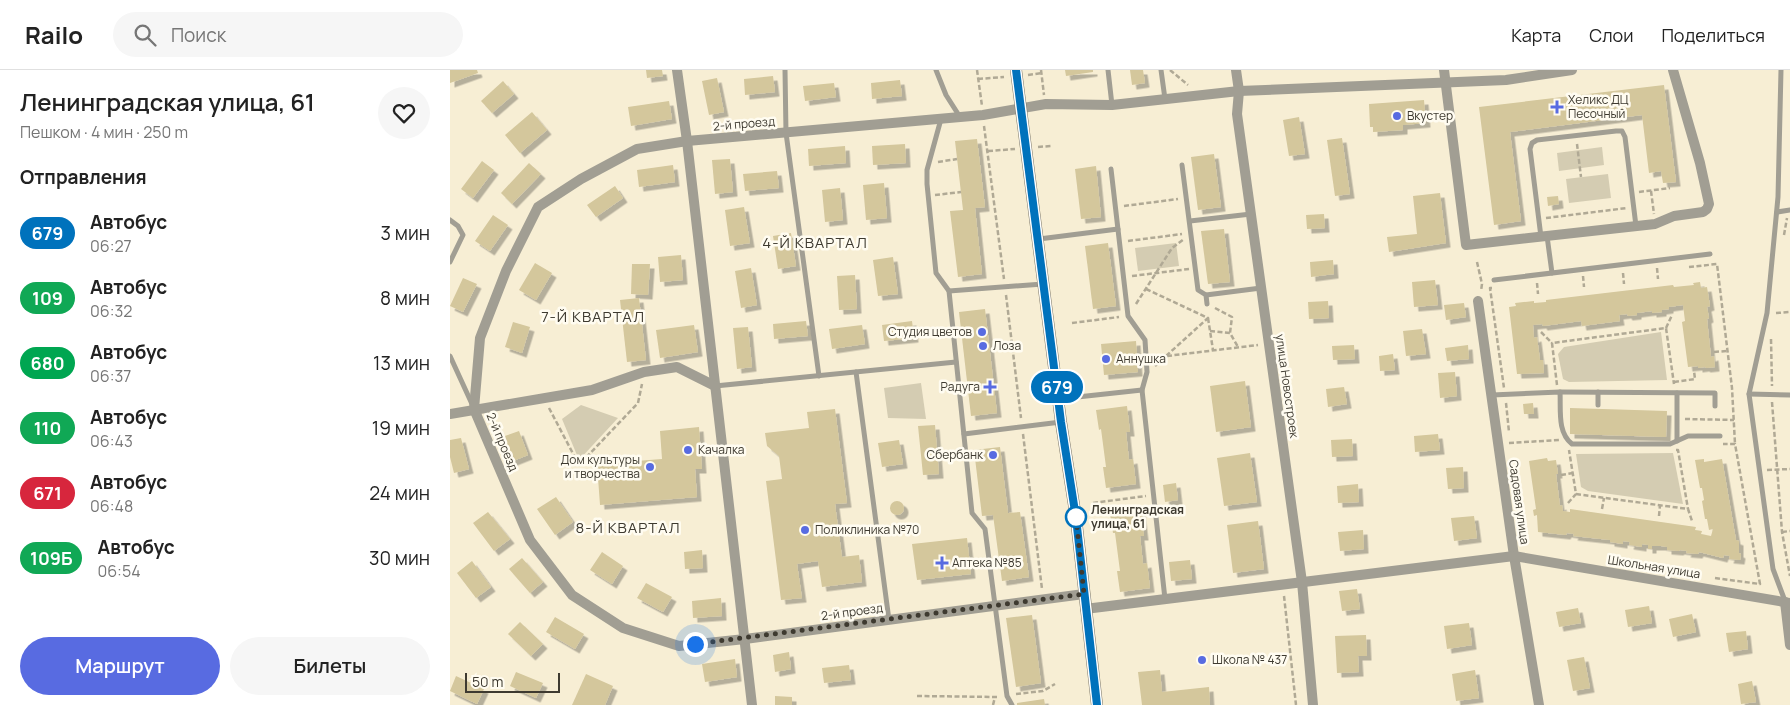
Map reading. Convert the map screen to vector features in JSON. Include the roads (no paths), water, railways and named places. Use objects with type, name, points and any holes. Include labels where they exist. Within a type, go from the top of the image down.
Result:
[{"type":"main road","points":[[1017,74],[1061,422],[1076,518],[1097,705]]},
{"type":"street","points":[[677,70],[687,141],[752,705]]},
{"type":"street","name":"улица Новостроек","points":[[1236,70],[1239,91],[1237,114],[1302,582],[1313,705]]},
{"type":"street","points":[[1444,70],[1466,245],[1655,224],[1674,216],[1703,212],[1707,209],[1709,204],[1700,163],[1673,70]]},
{"type":"street","name":"2-й проезд","points":[[1084,594],[679,646],[623,628],[572,595],[530,540],[474,409],[480,338],[506,271],[538,207],[581,179],[636,150],[687,141],[983,115],[1046,104],[1112,105],[1239,91],[1446,84],[1506,80],[1572,70]]},
{"type":"street","name":"Садовая улица","points":[[1478,301],[1514,556],[1539,705]]},
{"type":"street","points":[[450,414],[592,390],[644,372],[677,367],[715,386]]},
{"type":"street","name":"Школьная улица","points":[[1085,609],[1514,556],[1787,602]]},
{"type":"street","points":[[1787,602],[1790,644]]},
{"type":"lane","points":[[785,70],[786,133],[819,376]]},
{"type":"lane","points":[[936,70],[946,94],[960,117]]},
{"type":"lane","points":[[1108,70],[1112,105]]},
{"type":"lane","points":[[1161,70],[1165,100]]},
{"type":"lane","points":[[1781,70],[1777,212],[1767,314],[1750,394],[1773,568],[1787,602]]},
{"type":"lane","points":[[941,119],[929,163],[926,184],[936,273],[949,291],[972,513],[985,529],[1007,696],[1012,705]]},
{"type":"lane","points":[[1552,273],[1539,218],[1530,149],[1532,143],[1537,140],[1616,130],[1622,132],[1625,137],[1636,226]]},
{"type":"lane","points":[[1182,165],[1198,290],[1206,296],[1261,288]]},
{"type":"lane","points":[[1111,169],[1128,316],[1144,340],[1147,372],[1142,390],[1165,598]]},
{"type":"lane","points":[[1777,212],[1790,210]]},
{"type":"lane","points":[[1190,221],[1251,214]]},
{"type":"lane","points":[[450,220],[458,226],[463,235],[450,262]]},
{"type":"lane","points":[[1039,239],[1118,229]]},
{"type":"lane","points":[[1494,280],[1710,254]]},
{"type":"lane","points":[[949,291],[1044,284]]},
{"type":"lane","points":[[1206,296],[1206,304]]},
{"type":"lane","points":[[450,356],[474,409]]},
{"type":"lane","points":[[715,386],[956,362]]},
{"type":"lane","points":[[856,372],[889,620]]},
{"type":"lane","points":[[1059,399],[1142,390]]},
{"type":"lane","points":[[1560,392],[1562,432],[1572,444],[1670,444],[1688,436],[1720,436]]},
{"type":"lane","points":[[1491,395],[1560,392],[1715,394],[1715,406]]},
{"type":"lane","points":[[1598,392],[1598,405]]},
{"type":"lane","points":[[1677,393],[1677,441]]},
{"type":"lane","points":[[1750,394],[1790,395]]},
{"type":"lane","points":[[964,434],[1061,422]]},
{"type":"place","name":"Хеликс ДЦ Песочный","points":[[1557,107]]},
{"type":"place","name":"Вкустер","points":[[1397,116]]},
{"type":"place","name":"Студия цветов","points":[[982,332]]},
{"type":"place","name":"Лоза","points":[[983,346]]},
{"type":"place","name":"Аннушка","points":[[1106,359]]},
{"type":"place","name":"Радуга","points":[[990,387]]},
{"type":"place","name":"Качалка","points":[[688,450]]},
{"type":"place","name":"Сбербанк","points":[[993,455]]},
{"type":"place","name":"Дом культуры и творчества","points":[[650,467]]},
{"type":"place","name":"Ленинградская улица, 61","points":[[1076,517]]},
{"type":"place","name":"Поликлиника №70","points":[[805,530]]},
{"type":"place","name":"Аптека №85","points":[[942,563]]},
{"type":"place","name":"Школа № 437","points":[[1202,660]]},
{"type":"district","name":"4-Й КВАРТАЛ","points":[[815,243]]},
{"type":"district","name":"7-Й КВАРТАЛ","points":[[593,317]]},
{"type":"district","name":"8-Й КВАРТАЛ","points":[[628,528]]}]
